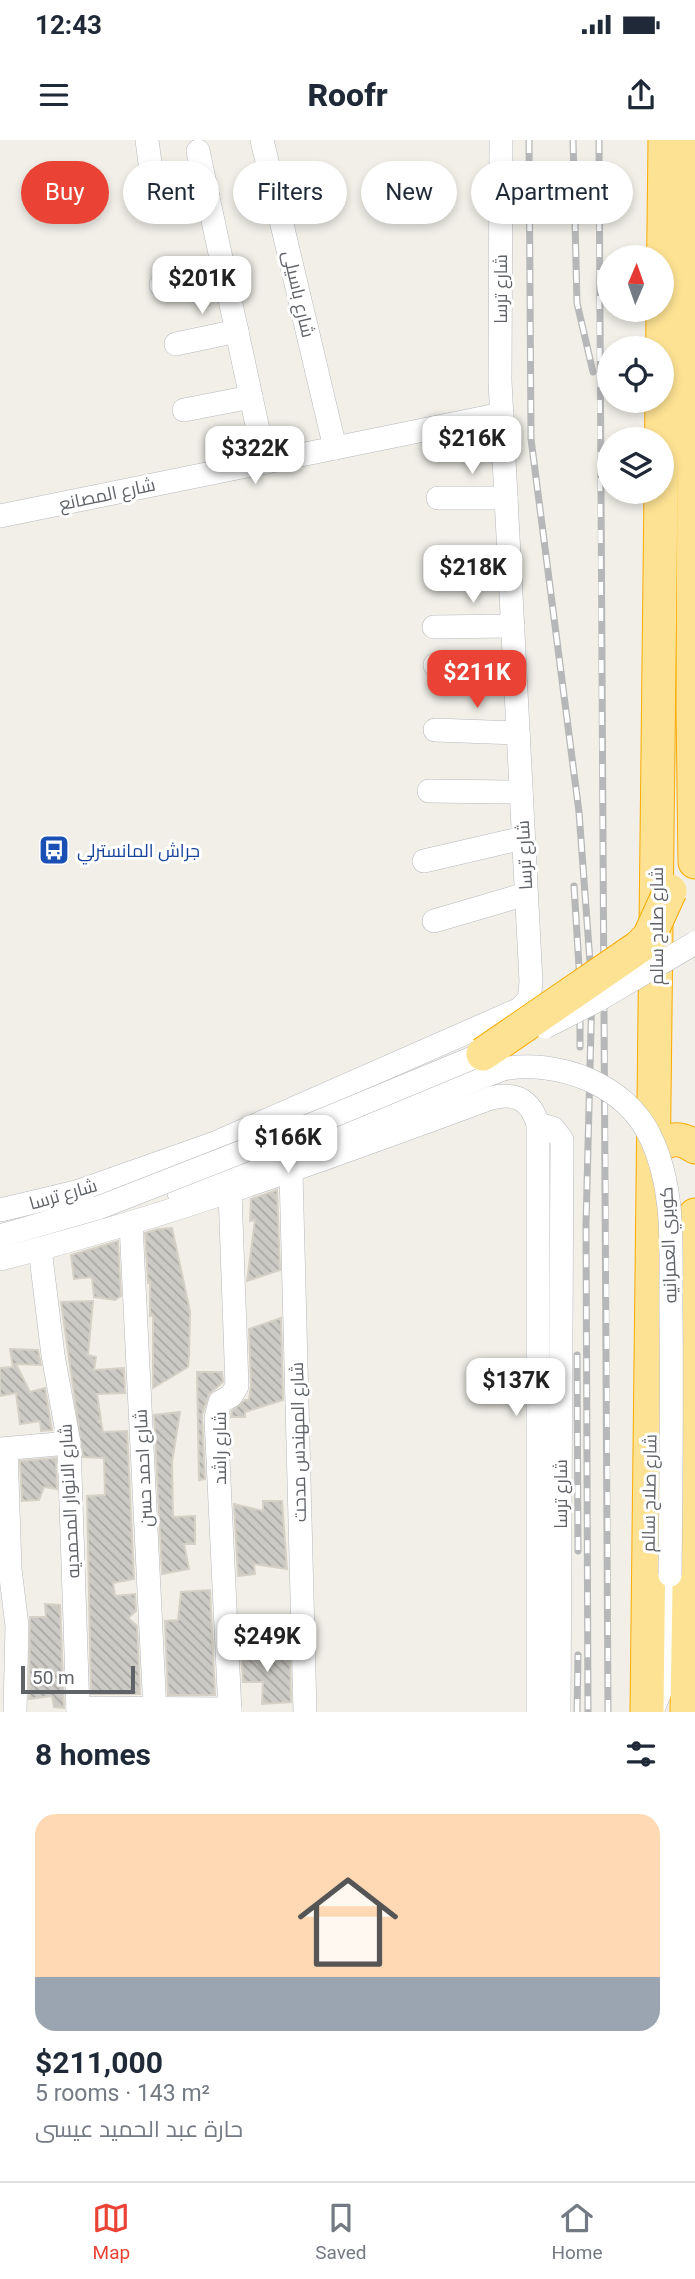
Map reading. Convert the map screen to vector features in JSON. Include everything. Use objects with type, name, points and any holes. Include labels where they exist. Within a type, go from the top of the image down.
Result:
[{"type":"highway","name":"شارع صلاح سالم","points":[[685,150],[692,264],[695,862]]},
{"type":"highway","name":"شارع صلاح سالم","points":[[666,427],[685,150]]},
{"type":"highway","name":"شارع صلاح سالم","points":[[650,1712],[662,504]]},
{"type":"highway","points":[[493,1062],[639,947],[649,937],[670,891],[675,851],[677,521],[674,504]]},
{"type":"highway","points":[[655,1114],[671,1123],[680,1124],[695,1119]]},
{"type":"highway","points":[[654,1149],[663,1142],[675,1139],[687,1141],[695,1147]]},
{"type":"highway","points":[[687,1712],[695,1215]]},
{"type":"street","points":[[147,140],[150,161]]},
{"type":"street","name":"شارع باسيلى","points":[[262,140],[335,448]]},
{"type":"street","name":"شارع ترسا","points":[[0,1210],[76,1192],[215,1143],[520,1009],[529,999],[531,982],[502,414],[500,140]]},
{"type":"street","points":[[198,151],[200,161]]},
{"type":"street","points":[[214,224],[265,462]]},
{"type":"street","points":[[161,285],[224,272]]},
{"type":"street","points":[[176,344],[237,331]]},
{"type":"street","points":[[184,410],[251,397]]},
{"type":"street","name":"شارع المصانع","points":[[0,516],[502,414]]},
{"type":"street","points":[[438,498],[506,498]]},
{"type":"street","points":[[436,566],[509,564]]},
{"type":"street","points":[[434,627],[513,626]]},
{"type":"street","points":[[435,665],[514,663]]},
{"type":"street","points":[[435,730],[518,733]]},
{"type":"street","points":[[429,791],[521,792]]},
{"type":"street","points":[[424,860],[523,838]]},
{"type":"street","points":[[434,921],[526,894]]},
{"type":"street","name":"كوبري العمرانيه","points":[[48,1246],[493,1062],[546,1027],[695,943]]},
{"type":"street","points":[[0,1259],[131,1224],[291,1172],[491,1098],[513,1096],[512,1070],[491,1022]]},
{"type":"street","name":"كوبري العمرانيه","points":[[0,1236],[98,1208],[317,1122],[493,1062],[563,1070],[598,1084],[623,1102],[650,1135],[662,1165],[669,1199],[672,1395],[670,1575],[666,1676],[650,1712]]},
{"type":"street","name":"شارع ترسا","points":[[513,1096],[533,1108],[538,1124],[538,1712]]},
{"type":"street","name":"شارع ترسا","points":[[538,1124],[553,1128],[562,1140],[559,1712]]},
{"type":"street","name":"شارع المهندس مدحت","points":[[291,1172],[305,1712]]},
{"type":"street","name":"شارع راشد","points":[[230,1192],[237,1386],[231,1395],[220,1402],[216,1418],[230,1711]]},
{"type":"street","name":"شارع احمد حسن","points":[[131,1224],[155,1710]]},
{"type":"street","name":"شارع الانوار المحمديه","points":[[48,1246],[53,1354],[69,1443],[78,1710]]},
{"type":"street","points":[[10,1701],[3,1449],[69,1443]]},
{"type":"street","points":[[78,1710],[230,1711]]},
{"type":"building","points":[[277,1190],[280,1270],[247,1281],[255,1220],[250,1221],[251,1199]]},
{"type":"building","points":[[172,1228],[190,1311],[188,1367],[153,1388],[153,1315],[150,1316],[145,1233]]},
{"type":"building","points":[[118,1241],[121,1296],[115,1300],[94,1297],[92,1277],[74,1279],[71,1255]]},
{"type":"building","points":[[93,1301],[88,1355],[96,1357],[94,1370],[124,1368],[125,1393],[97,1394],[101,1420],[97,1422],[101,1422],[103,1432],[127,1431],[134,1579],[113,1583],[115,1596],[135,1594],[136,1611],[128,1618],[137,1626],[140,1694],[91,1694],[87,1496],[105,1495],[104,1458],[83,1457],[61,1302]]},
{"type":"building","points":[[281,1318],[283,1400],[245,1412],[245,1417],[231,1417],[232,1411],[245,1400],[249,1400],[249,1329]]},
{"type":"building","points":[[10,1349],[38,1350],[41,1365],[16,1364],[30,1392],[45,1388],[52,1430],[41,1431],[40,1421],[20,1424],[16,1393],[0,1396],[0,1368],[13,1367]]},
{"type":"building","points":[[197,1372],[222,1372],[223,1382],[209,1394],[202,1415],[205,1479],[199,1480]]},
{"type":"building","points":[[180,1412],[172,1462],[173,1517],[195,1516],[195,1544],[184,1544],[189,1569],[162,1574],[154,1415]]},
{"type":"building","points":[[56,1458],[57,1489],[44,1487],[39,1500],[22,1501],[20,1461]]},
{"type":"building","points":[[263,1501],[282,1501],[287,1569],[254,1564],[255,1574],[238,1576],[234,1504],[263,1511]]},
{"type":"building","points":[[210,1590],[215,1695],[168,1695],[165,1621],[178,1620],[181,1592]]},
{"type":"building","points":[[45,1604],[60,1605],[64,1708],[54,1707],[52,1696],[29,1699],[30,1617],[46,1617]]},
{"type":"building","points":[[260,1643],[260,1661],[290,1655],[291,1702],[262,1704],[263,1682],[243,1682],[241,1644]]},
{"type":"railway","points":[[529,140],[531,439],[579,812],[592,989],[586,1225],[588,1712]]},
{"type":"railway","points":[[573,140],[577,303],[593,372]]},
{"type":"railway","points":[[599,140],[608,1712]]},
{"type":"railway","points":[[574,886],[580,983],[580,1047]]},
{"type":"railway","points":[[577,1355],[578,1551]]},
{"type":"railway","points":[[577,1712],[578,1655]]},
{"type":"place","name":"جراش المانسترلي","points":[[54,850]]}]
